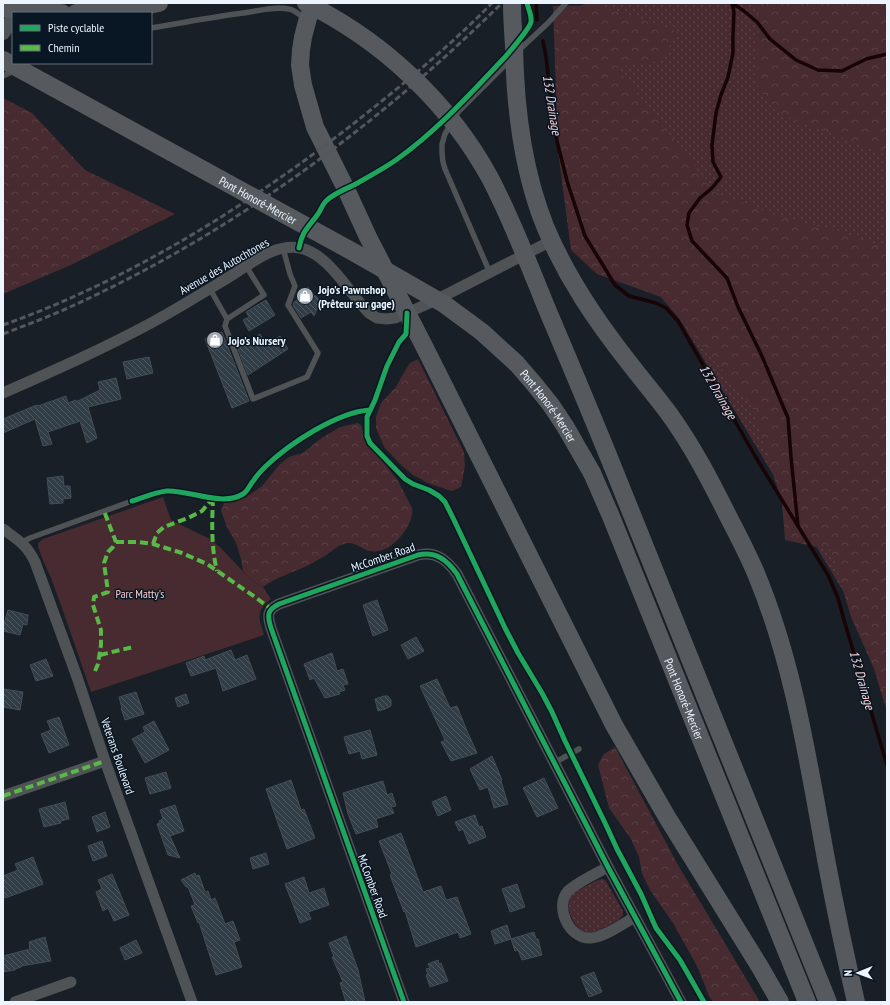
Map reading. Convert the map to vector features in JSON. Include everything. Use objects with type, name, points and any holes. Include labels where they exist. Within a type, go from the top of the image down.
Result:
[{"type":"highway","points":[[91,12],[121,10],[159,3]]},
{"type":"highway","points":[[512,3],[517,109],[522,147],[525,163],[540,214],[572,282],[587,306],[681,431],[710,481],[755,570],[781,643],[795,696],[807,752],[837,917],[856,1002]]},
{"type":"highway","points":[[3,8],[36,12]]},
{"type":"highway","points":[[310,8],[303,36],[300,65],[302,79],[315,127],[368,237],[614,725],[666,817],[760,967],[780,1002]]},
{"type":"highway","name":"Pont Honoré-Mercier","points":[[310,8],[345,24],[400,66],[437,103],[465,139],[490,179],[510,220],[612,465],[828,1002]]},
{"type":"highway","name":"Pont Honoré-Mercier","points":[[3,60],[444,304],[482,332],[516,364],[535,385],[565,426],[592,473],[610,514],[807,1002]]},
{"type":"street","points":[[17,12],[22,3]]},
{"type":"street","points":[[3,33],[12,20]]},
{"type":"street","name":"Avenue des Autochtones","points":[[3,393],[83,358],[117,341],[151,323],[275,250],[283,248],[299,248],[307,250],[322,259],[330,266],[369,313],[377,318],[386,319],[395,318],[434,301],[552,241]]},
{"type":"street","name":"Veterans Boulevard","points":[[3,529],[22,542],[35,562],[192,1002]]},
{"type":"street","name":"McComber Road","points":[[404,1002],[271,628],[269,613],[271,609],[279,604],[423,554],[430,554],[443,559],[457,574],[608,867],[681,1002]]},
{"type":"street","points":[[3,796],[105,761]]},
{"type":"street","points":[[608,867],[574,886],[565,895],[562,908],[567,922],[576,934],[581,937],[591,938],[602,935],[635,917]]},
{"type":"street","points":[[15,1002],[71,982]]},
{"type":"lane","points":[[490,273],[445,169],[442,144],[445,134],[458,112],[548,23],[566,3]]},
{"type":"lane","points":[[152,28],[270,9],[291,9],[301,16],[310,8]]},
{"type":"lane","points":[[3,76],[22,66]]},
{"type":"lane","points":[[246,266],[264,295],[227,319],[225,326],[253,399],[307,378],[318,353],[288,305],[295,286],[283,248]]},
{"type":"lane","points":[[210,289],[227,319]]},
{"type":"lane","points":[[22,542],[132,502]]},
{"type":"lane","points":[[554,763],[579,748]]},
{"type":"green space","points":[[586,3],[887,3],[887,712],[858,616],[661,288],[567,14]]},
{"type":"green space","points":[[757,3],[887,3],[887,155],[782,115],[758,89]]},
{"type":"green space","points":[[597,5],[678,32],[661,61],[616,67],[715,192],[775,215],[855,236],[887,249],[887,698],[851,617],[831,550],[785,540],[782,503],[752,406],[661,297],[597,274],[571,250],[558,151],[553,6]]},
{"type":"green space","points":[[3,98],[32,113],[85,170],[175,214],[73,264],[3,294]]},
{"type":"green space","points":[[418,359],[464,452],[465,466],[461,487],[452,491],[430,484],[413,475],[402,466],[384,447],[376,428],[376,417],[381,403],[396,387],[410,363]]},
{"type":"green space","points":[[358,423],[361,425],[368,446],[383,461],[398,481],[412,508],[411,519],[404,532],[395,542],[382,550],[370,551],[347,543],[307,566],[279,578],[263,587],[252,581],[243,571],[236,543],[227,527],[221,511],[224,503],[245,498],[262,486],[280,464],[289,457],[303,453],[320,439],[340,427]]},
{"type":"green space","name":"Parc Matty's","points":[[163,497],[171,520],[208,538],[220,547],[252,581],[263,587],[271,599],[262,607],[260,611],[260,619],[264,635],[91,692],[38,543],[43,539]]},
{"type":"green space","points":[[615,747],[678,865],[760,1002],[713,1002],[709,996],[698,968],[673,923],[650,890],[642,874],[639,857],[631,839],[609,808],[598,765],[603,755]]},
{"type":"green space","points":[[602,879],[607,883],[623,911],[623,915],[616,922],[600,930],[595,932],[586,932],[577,927],[571,916],[568,903],[569,898],[572,893]]},
{"type":"building","points":[[308,287],[312,294],[319,300],[319,304],[314,316],[311,312],[301,318],[293,305],[294,302],[299,299],[297,294]]},
{"type":"building","points":[[266,300],[275,315],[249,331],[243,320],[249,317],[246,312]]},
{"type":"building","points":[[222,332],[249,401],[232,408],[205,339]]},
{"type":"building","points":[[260,334],[266,345],[280,336],[288,349],[248,375],[238,349]]},
{"type":"building","points":[[149,357],[153,373],[127,379],[123,362]]},
{"type":"building","points":[[116,378],[121,399],[88,407],[97,438],[87,443],[80,421],[48,432],[52,444],[43,446],[35,419],[3,433],[3,419],[34,406],[66,396],[68,403],[76,400],[76,402],[100,390],[98,382]]},
{"type":"building","points":[[63,476],[64,486],[70,486],[71,498],[63,499],[63,503],[50,504],[47,478]]},
{"type":"building","points":[[377,600],[388,630],[373,636],[363,605]]},
{"type":"building","points":[[8,610],[28,615],[27,625],[23,624],[20,635],[3,631]]},
{"type":"building","points":[[416,637],[424,651],[408,659],[401,645]]},
{"type":"building","points":[[231,650],[235,660],[247,655],[256,679],[223,691],[216,668],[191,676],[186,663],[204,656],[205,660]]},
{"type":"building","points":[[332,653],[337,671],[343,669],[348,684],[343,685],[345,690],[339,692],[340,694],[325,698],[314,678],[310,680],[304,664]]},
{"type":"building","points":[[46,659],[53,676],[36,681],[30,665]]},
{"type":"building","points":[[437,679],[450,708],[457,706],[477,753],[451,761],[441,742],[445,740],[420,686]]},
{"type":"building","points":[[3,689],[23,692],[20,710],[3,707]]},
{"type":"building","points":[[136,692],[144,714],[125,720],[119,697]]},
{"type":"building","points":[[186,694],[189,703],[178,707],[175,698]]},
{"type":"building","points":[[388,696],[391,700],[391,706],[378,711],[375,699]]},
{"type":"building","points":[[59,717],[69,745],[49,753],[41,734],[51,730],[47,721]]},
{"type":"building","points":[[154,721],[169,750],[145,763],[132,739],[145,732],[143,727]]},
{"type":"building","points":[[370,730],[377,755],[362,759],[360,751],[349,754],[344,737]]},
{"type":"building","points":[[492,756],[502,780],[501,781],[508,804],[494,808],[488,787],[480,790],[470,769]]},
{"type":"building","points":[[166,772],[171,788],[150,794],[145,778]]},
{"type":"building","points":[[544,778],[558,808],[537,817],[523,788]]},
{"type":"building","points":[[291,780],[301,810],[304,809],[315,838],[287,849],[266,789]]},
{"type":"building","points":[[383,781],[387,795],[392,793],[396,806],[391,807],[394,813],[376,819],[378,827],[356,834],[348,814],[343,793]]},
{"type":"building","points":[[446,796],[451,810],[438,816],[432,802]]},
{"type":"building","points":[[65,802],[69,819],[60,821],[61,823],[44,827],[39,809]]},
{"type":"building","points":[[175,805],[184,831],[170,836],[180,858],[168,855],[157,824],[163,819],[160,810]]},
{"type":"building","points":[[105,812],[110,827],[97,832],[92,817]]},
{"type":"building","points":[[475,815],[479,827],[482,826],[486,837],[469,844],[463,829],[459,831],[455,822]]},
{"type":"building","points":[[401,833],[423,892],[441,886],[446,900],[457,897],[471,934],[460,938],[458,932],[416,947],[405,911],[404,912],[390,875],[392,874],[379,841]]},
{"type":"building","points":[[102,841],[107,856],[93,861],[88,846]]},
{"type":"building","points":[[266,853],[269,864],[253,869],[250,858]]},
{"type":"building","points":[[33,857],[43,884],[5,898],[3,892],[3,876],[18,870],[15,864]]},
{"type":"building","points":[[195,873],[196,876],[199,875],[205,892],[208,891],[211,900],[215,898],[225,924],[233,921],[240,940],[234,942],[242,967],[216,975],[199,922],[198,923],[191,906],[195,905],[188,887],[186,887],[181,880]]},
{"type":"building","points":[[112,874],[129,915],[114,921],[108,908],[103,911],[96,892],[102,889],[98,880]]},
{"type":"building","points":[[304,877],[309,893],[324,888],[329,905],[308,912],[311,919],[300,923],[285,884]]},
{"type":"building","points":[[517,884],[525,907],[510,912],[502,889]]},
{"type":"building","points":[[507,925],[511,939],[495,944],[491,931]]},
{"type":"building","points":[[534,932],[536,939],[538,939],[542,955],[522,960],[518,950],[515,951],[511,939]]},
{"type":"building","points":[[346,936],[358,970],[365,1002],[346,1002],[340,983],[343,982],[332,957],[334,957],[329,943]]},
{"type":"building","points":[[45,937],[51,961],[21,966],[15,970],[3,972],[3,956],[30,949],[29,942]]},
{"type":"building","points":[[136,940],[142,953],[125,960],[120,948]]},
{"type":"building","points":[[438,960],[439,964],[441,963],[448,981],[430,987],[426,975],[428,974],[426,969],[430,968],[428,964]]},
{"type":"building","points":[[594,972],[602,992],[589,997],[581,977]]},
{"type":"waterway","name":"132 Drainage","points":[[536,3],[537,20]]},
{"type":"waterway","points":[[732,3],[734,12],[733,53],[728,77],[716,113],[712,145],[713,162],[721,177],[712,188],[700,198],[689,213],[687,225],[692,241],[727,278],[738,307],[761,354],[788,418],[798,526]]},
{"type":"waterway","points":[[732,3],[757,22],[770,39],[796,60],[818,70],[842,71],[866,59],[887,54]]},
{"type":"waterway","name":"132 Drainage","points":[[543,41],[557,141],[567,181],[585,236],[615,285],[629,296],[656,303],[666,308],[678,321],[755,456],[828,575],[838,598],[887,765]]},
{"type":"railway","points":[[3,325],[50,307],[96,286],[141,263],[230,212],[313,154],[407,81],[442,51],[492,3]]},
{"type":"railway","points":[[3,334],[62,311],[130,278],[188,246],[300,174],[353,134],[404,92],[502,3]]},
{"type":"marked path","points":[[213,498],[213,544],[217,571]]},
{"type":"marked path","points":[[153,544],[157,533],[164,527],[202,511],[213,498]]},
{"type":"marked path","points":[[95,671],[98,664],[101,645],[101,630],[93,605],[94,597],[108,592],[104,563],[108,552],[116,542],[104,511]]},
{"type":"marked path","points":[[116,542],[153,544],[182,553],[207,564],[271,609]]},
{"type":"marked path","points":[[100,655],[133,647]]},
{"type":"marked path","points":[[3,796],[105,761]]},
{"type":"cycle path","points":[[299,248],[300,242],[308,226],[329,198],[386,167],[426,137],[454,111],[506,56],[530,25],[531,17],[527,3]]},
{"type":"cycle path","points":[[407,313],[406,334],[399,342],[387,366],[375,400],[367,417],[367,436],[370,443],[405,479],[413,484],[429,490],[445,502],[505,628],[552,712],[617,849],[641,894],[656,928],[680,960],[704,1002]]},
{"type":"cycle path","points":[[132,501],[167,491],[176,491],[216,498],[235,498],[245,493],[266,466],[300,439],[314,430],[343,416],[370,410]]},
{"type":"cycle path","points":[[404,1002],[271,628],[269,613],[272,608],[279,604],[424,554],[430,554],[445,561],[457,574],[608,867],[681,1002]]},
{"type":"place","name":"Jojo's Pawnshop (Prêteur sur gage)","points":[[305,296]]},
{"type":"place","name":"Jojo's Nursery","points":[[215,340]]}]
